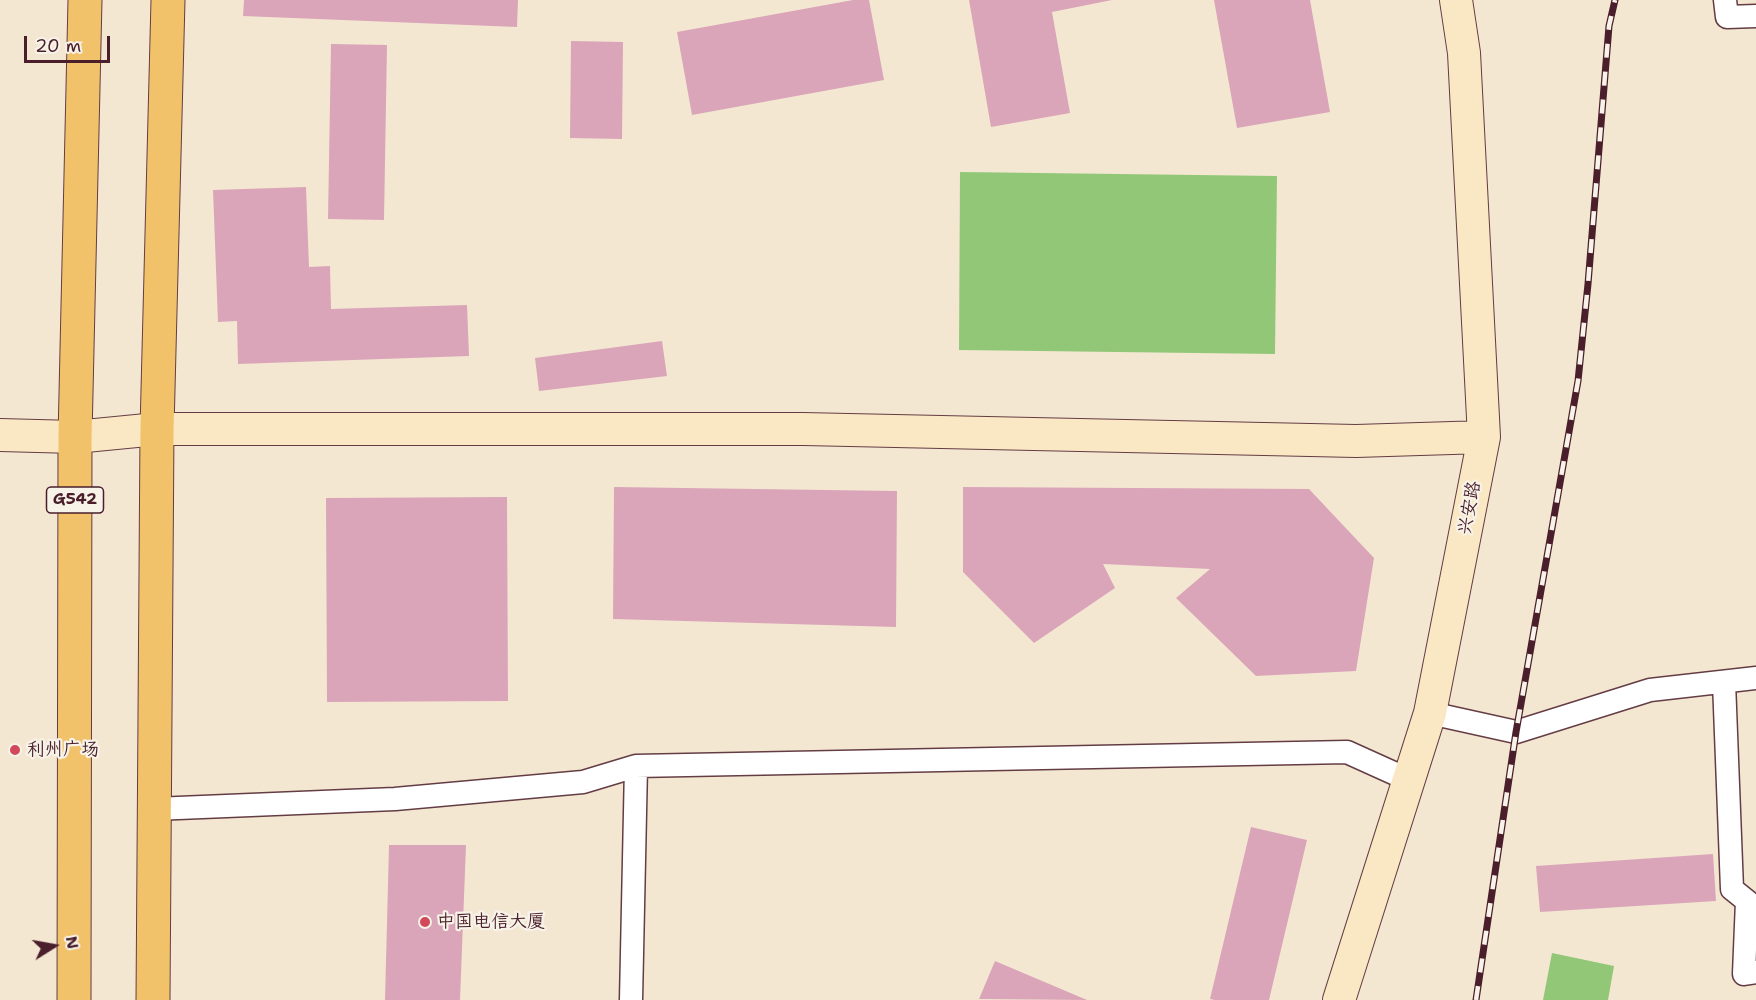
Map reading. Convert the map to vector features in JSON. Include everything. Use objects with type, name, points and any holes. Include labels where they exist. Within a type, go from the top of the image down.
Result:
[{"type":"highway","name":"G542","points":[[74,1000],[75,437],[85,0]]},
{"type":"highway","points":[[153,1000],[157,429],[168,0]]},
{"type":"street","name":"兴安路","points":[[1339,1000],[1430,713],[1484,437],[1464,53],[1456,0]]},
{"type":"street","points":[[1725,0],[1727,17],[1756,16]]},
{"type":"street","points":[[0,435],[75,437],[157,429],[803,429],[1356,441],[1484,437]]},
{"type":"street","points":[[1430,713],[1516,732],[1650,690],[1756,678]]},
{"type":"street","points":[[1724,682],[1732,889],[1747,901],[1744,975],[1756,972]]},
{"type":"street","points":[[154,809],[395,799],[583,782],[636,766],[1347,752],[1409,780]]},
{"type":"street","points":[[631,1000],[636,766]]},
{"type":"green space","points":[[960,172],[1277,176],[1275,354],[959,350]]},
{"type":"green space","points":[[1552,953],[1614,966],[1608,1000],[1543,1000]]},
{"type":"building","points":[[244,0],[518,0],[517,27],[243,16]]},
{"type":"building","points":[[853,0],[869,0],[884,80],[692,115],[677,32]]},
{"type":"building","points":[[969,0],[1112,0],[1052,12],[1070,113],[991,127]]},
{"type":"building","points":[[1214,0],[1310,0],[1330,112],[1237,128]]},
{"type":"building","points":[[571,41],[623,42],[622,139],[570,138]]},
{"type":"building","points":[[331,44],[387,45],[384,220],[328,219]]},
{"type":"building","points":[[306,187],[309,267],[330,266],[331,309],[467,305],[469,356],[238,364],[237,321],[218,322],[213,190]]},
{"type":"building","points":[[662,341],[667,376],[539,391],[535,358]]},
{"type":"building","points":[[614,487],[897,491],[896,627],[613,619]]},
{"type":"building","points":[[963,487],[1309,489],[1374,558],[1356,671],[1256,676],[1176,598],[1210,569],[1103,564],[1115,588],[1034,643],[963,572]]},
{"type":"building","points":[[507,497],[508,701],[327,702],[326,498]]},
{"type":"building","points":[[1251,827],[1307,840],[1269,1000],[1210,999]]},
{"type":"building","name":"中国电信大厦","points":[[389,845],[466,845],[460,1000],[385,1000]]},
{"type":"building","points":[[1713,854],[1716,901],[1540,912],[1536,866]]},
{"type":"building","points":[[995,961],[1087,1000],[979,999]]},
{"type":"railway","points":[[1476,1000],[1516,732],[1578,381],[1609,26],[1615,0]]},
{"type":"place","name":"利州广场","points":[[15,750]]},
{"type":"place","name":"中国电信大厦","points":[[425,922]]}]
